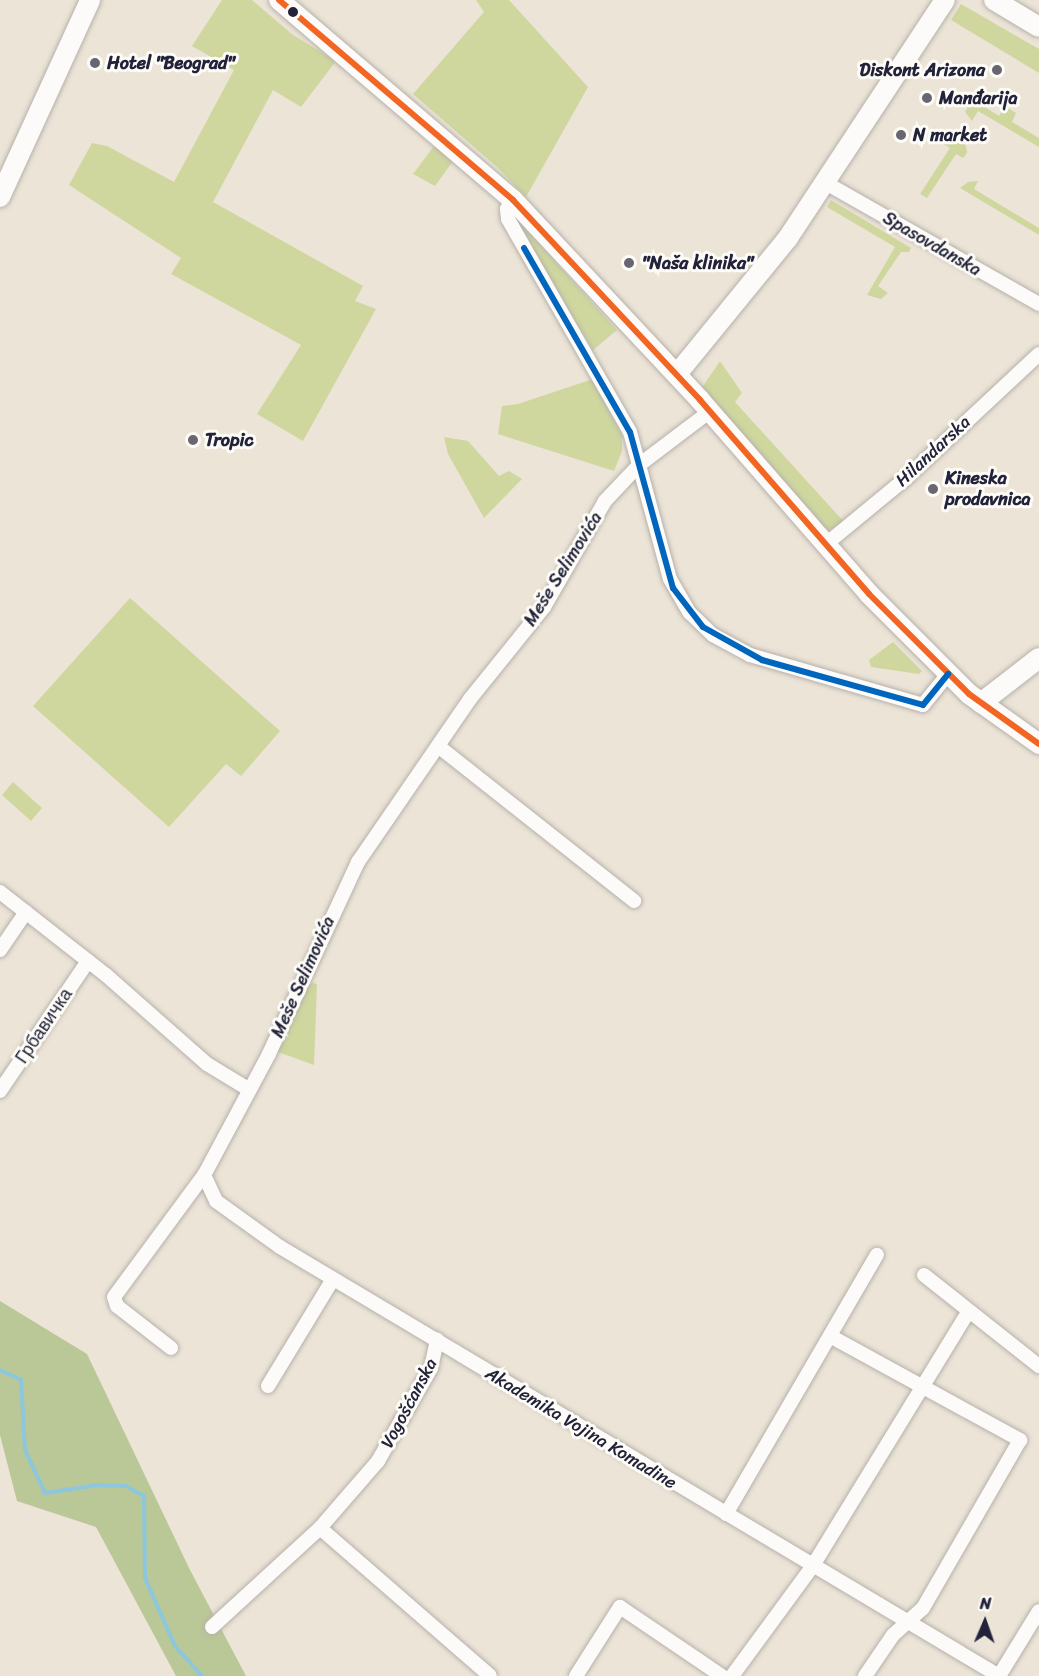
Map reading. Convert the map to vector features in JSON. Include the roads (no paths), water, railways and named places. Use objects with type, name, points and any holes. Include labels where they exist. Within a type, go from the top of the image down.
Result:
[{"type":"street","points":[[0,197],[90,0]]},
{"type":"street","points":[[279,0],[513,200],[677,374],[825,545],[948,674],[981,703],[1039,744]]},
{"type":"street","points":[[677,374],[788,238],[945,0]]},
{"type":"street","points":[[993,0],[1039,27]]},
{"type":"street","name":"Spasovdanska","points":[[826,183],[1039,304]]},
{"type":"street","points":[[513,200],[507,209],[508,219],[630,432],[673,588],[690,613],[713,635],[762,660],[923,705],[948,674]]},
{"type":"street","name":"Hilandarska","points":[[825,545],[905,479],[1039,354]]},
{"type":"street","name":"Meše Selimovića","points":[[171,1348],[117,1306],[114,1297],[204,1175],[250,1090],[344,887],[470,699],[544,606],[605,501],[639,465],[709,412]]},
{"type":"street","points":[[981,703],[1039,658]]},
{"type":"street","points":[[438,746],[634,901]]},
{"type":"street","points":[[0,892],[88,961],[207,1064],[250,1090]]},
{"type":"street","points":[[0,950],[26,912]]},
{"type":"street","name":"Грбавичка","points":[[0,1091],[88,961]]},
{"type":"street","name":"Vogošćanska","points":[[204,1175],[216,1201],[240,1221],[333,1280],[437,1340],[431,1368],[403,1423],[349,1498],[320,1528],[212,1627]]},
{"type":"street","points":[[726,1514],[877,1255]]},
{"type":"street","points":[[924,1275],[1039,1366]]},
{"type":"street","points":[[268,1386],[333,1280]]},
{"type":"street","points":[[732,1676],[813,1567],[921,1384],[969,1311]]},
{"type":"street","points":[[830,1336],[1020,1440],[923,1608],[907,1621],[865,1676]]},
{"type":"street","name":"Akademika Vojina Komadine","points":[[437,1340],[813,1567],[999,1676],[1039,1611]]},
{"type":"street","points":[[320,1528],[490,1676]]},
{"type":"street","points":[[576,1676],[620,1607],[722,1676]]},
{"type":"waterway","points":[[0,1370],[21,1380],[25,1450],[45,1493],[97,1485],[126,1486],[144,1496],[145,1578],[175,1646],[202,1676]]},
{"type":"place","name":"Hotel \"Beograd\"","points":[[95,63]]},
{"type":"place","name":"Diskont Arizona","points":[[997,70]]},
{"type":"place","name":"Manđarija","points":[[927,98]]},
{"type":"place","name":"N market","points":[[901,135]]},
{"type":"place","name":"\"Naša klinika\"","points":[[629,263]]},
{"type":"place","name":"Tropic","points":[[193,440]]},
{"type":"place","name":"Kineska prodavnica","points":[[933,489]]}]
